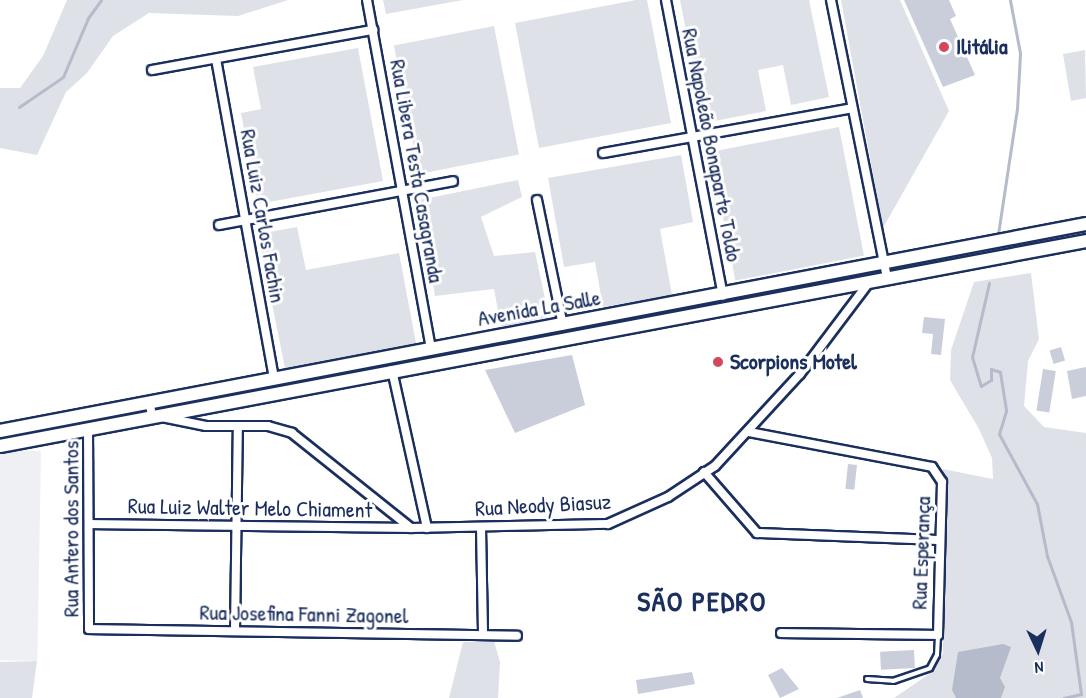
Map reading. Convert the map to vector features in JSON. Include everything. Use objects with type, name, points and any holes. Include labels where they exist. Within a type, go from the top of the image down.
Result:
[{"type":"main road","name":"Avenida La Salle","points":[[0,446],[152,415],[485,353],[687,310],[723,296],[884,262],[1086,224]]},
{"type":"main road","name":"Avenida La Salle","points":[[0,431],[149,401],[563,325],[687,310],[1086,242]]},
{"type":"main road","points":[[483,340],[485,353]]},
{"type":"street","name":"Rua Libera Testa Casagranda","points":[[367,0],[431,348]]},
{"type":"street","name":"Rua Napoleão Bonaparte Toldo","points":[[666,0],[723,296]]},
{"type":"street","points":[[831,0],[887,277]]},
{"type":"street","points":[[152,70],[373,30]]},
{"type":"street","name":"Rua Luiz Carlos Fachin","points":[[216,59],[274,379]]},
{"type":"street","points":[[603,153],[852,108]]},
{"type":"street","points":[[219,225],[453,181]]},
{"type":"street","points":[[537,200],[563,325]]},
{"type":"street","name":"Rua Neody Biasuz","points":[[411,528],[608,524],[668,497],[704,472],[749,432],[871,280]]},
{"type":"street","points":[[392,370],[428,528]]},
{"type":"street","points":[[149,401],[152,415],[238,427],[268,426],[292,433],[411,528]]},
{"type":"street","points":[[236,631],[238,427]]},
{"type":"street","name":"Rua Antero dos Santos","points":[[88,428],[89,629]]},
{"type":"street","name":"Rua Esperança","points":[[749,432],[938,472],[940,540],[938,635]]},
{"type":"street","points":[[704,472],[757,533],[940,540]]},
{"type":"street","name":"Rua Luiz Walter Melo Chiament","points":[[89,524],[411,528]]},
{"type":"street","points":[[481,528],[483,635]]},
{"type":"street","name":"Rua Josefina Fanni Zagonel","points":[[89,629],[517,636]]},
{"type":"street","points":[[781,633],[938,635]]},
{"type":"lane","points":[[867,679],[893,681],[930,668],[937,655],[938,635]]},
{"type":"shaded area","points":[[67,0],[288,0],[238,16],[149,13],[113,36],[87,73],[66,92],[37,155],[0,148],[0,88],[20,88],[43,56]]},
{"type":"shaded area","points":[[383,0],[463,0],[386,14]]},
{"type":"shaded area","points":[[636,0],[647,0],[671,123],[539,148],[515,23]]},
{"type":"shaded area","points":[[680,0],[809,0],[829,97],[791,105],[783,65],[758,70],[766,111],[704,123]]},
{"type":"shaded area","points":[[841,0],[900,0],[949,111],[883,228]]},
{"type":"shaded area","points":[[494,26],[519,155],[419,174],[394,45]]},
{"type":"shaded area","points":[[358,48],[383,181],[258,204],[241,113],[261,109],[253,67]]},
{"type":"shaded area","points":[[1085,50],[1086,98],[1071,101],[1063,54]]},
{"type":"shaded area","points":[[839,127],[864,256],[735,281],[710,152]]},
{"type":"shaded area","points":[[681,155],[693,222],[660,229],[672,295],[603,307],[595,262],[564,267],[548,178]]},
{"type":"shaded area","points":[[518,180],[522,197],[481,217],[494,256],[535,252],[549,317],[501,327],[494,289],[435,296],[419,200]]},
{"type":"shaded area","points":[[297,227],[306,270],[399,253],[416,343],[285,368],[258,234]]},
{"type":"shaded area","points":[[1031,273],[1039,339],[1028,361],[1024,406],[1044,427],[1086,433],[1086,698],[894,698],[932,672],[943,653],[943,469],[993,479],[992,458],[979,429],[950,380],[951,350],[974,282]]},
{"type":"shaded area","points":[[0,450],[41,451],[37,661],[0,660]]},
{"type":"shaded area","points":[[494,641],[500,662],[498,698],[449,698],[463,642]]},
{"type":"shaded area","points":[[37,661],[32,698],[0,698],[0,662]]},
{"type":"water","points":[[1003,644],[1011,647],[1000,678],[1005,687],[1001,698],[956,698],[952,690],[958,652]]},
{"type":"building","name":"Ilitália","points":[[904,0],[949,0],[956,16],[950,19],[975,75],[943,87]]},
{"type":"building","points":[[924,317],[945,319],[941,355],[931,354],[933,334],[922,333]]},
{"type":"building","points":[[1061,347],[1065,360],[1054,364],[1050,351]]},
{"type":"building","points":[[572,355],[585,405],[515,433],[485,370]]},
{"type":"building","points":[[1086,367],[1086,396],[1072,399],[1067,371]]},
{"type":"building","points":[[1043,369],[1056,371],[1049,413],[1036,410]]},
{"type":"building","points":[[848,464],[857,465],[854,490],[845,489]]},
{"type":"building","points":[[914,650],[915,668],[881,670],[880,652]]},
{"type":"building","points":[[782,668],[799,689],[780,698],[768,675]]},
{"type":"building","points":[[692,672],[695,684],[638,694],[636,680]]},
{"type":"building","points":[[860,690],[863,698],[837,698]]},
{"type":"waterway","points":[[19,107],[63,77],[88,18],[101,0]]},
{"type":"waterway","points":[[998,234],[1017,109],[1020,53],[1010,0]]},
{"type":"waterway","points":[[989,283],[972,357],[981,386],[991,380],[991,369],[1000,372],[1006,411],[999,434],[1037,504],[1047,556],[1071,622],[1081,694],[1063,698]]},
{"type":"place","name":"Ilitália","points":[[944,47]]},
{"type":"place","name":"Scorpions Motel","points":[[718,362]]},
{"type":"district","name":"SÃO PEDRO","points":[[702,601]]}]
